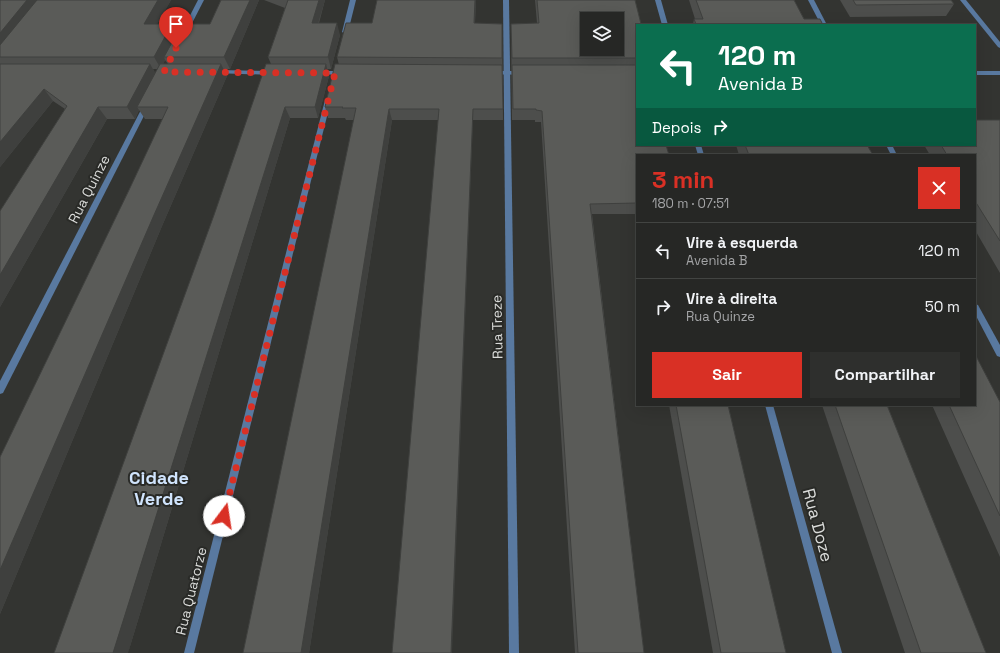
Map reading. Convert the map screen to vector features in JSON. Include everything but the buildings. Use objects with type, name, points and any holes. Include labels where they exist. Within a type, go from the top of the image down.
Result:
[{"type":"street","points":[[181,40],[201,0]]},
{"type":"street","points":[[342,44],[353,0]]},
{"type":"street","name":"Rua Treze","points":[[506,0],[514,653]]},
{"type":"street","points":[[658,0],[665,24]]},
{"type":"street","points":[[811,0],[823,24]]},
{"type":"street","points":[[963,0],[1000,46]]},
{"type":"street","points":[[210,72],[280,73]]},
{"type":"street","points":[[312,73],[334,77],[350,73]]},
{"type":"street","points":[[483,73],[529,73]]},
{"type":"street","points":[[976,73],[1000,73]]},
{"type":"street","name":"Rua Quatorze","points":[[189,653],[334,77]]},
{"type":"street","name":"Rua Quinze","points":[[0,390],[149,101]]},
{"type":"street","points":[[976,308],[1000,353]]},
{"type":"street","name":"Rua Doze","points":[[769,406],[837,653]]},
{"type":"district","name":"Cidade Verde","points":[[159,487]]},
{"type":"route","points":[[176,48],[164,72],[335,73],[224,516]]}]
